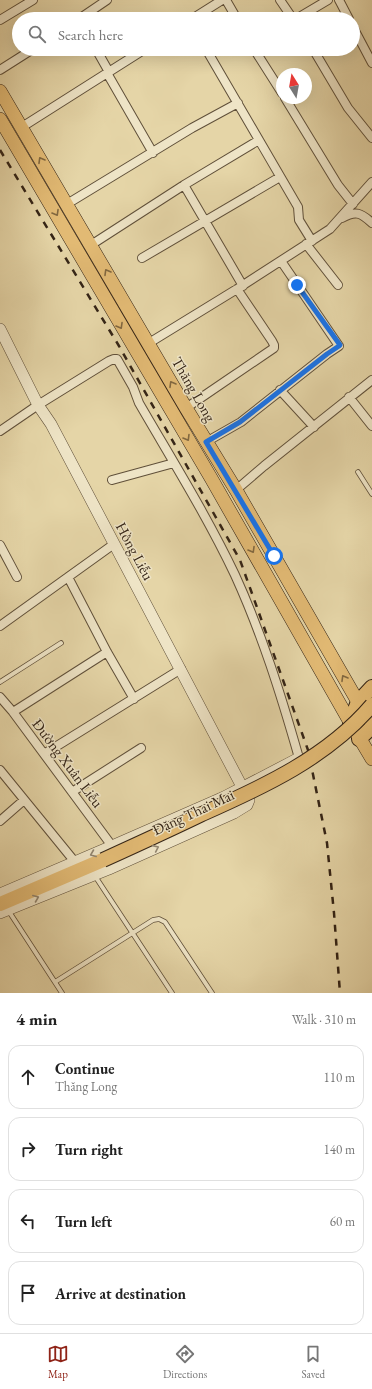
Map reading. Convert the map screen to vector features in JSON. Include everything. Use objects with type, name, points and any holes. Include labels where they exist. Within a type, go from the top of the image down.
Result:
[{"type":"highway","points":[[3,909],[103,860],[232,801],[296,767],[349,728],[365,703],[372,687]]},
{"type":"highway","points":[[350,722],[365,703]]},
{"type":"highway","points":[[359,739],[372,727]]},
{"type":"main road","name":"Thăng Long","points":[[0,91],[206,442],[365,703],[372,723]]},
{"type":"main road","name":"Thăng Long","points":[[0,119],[251,547],[359,739],[372,759]]},
{"type":"main road","points":[[173,415],[186,408]]},
{"type":"street","points":[[13,12],[33,0]]},
{"type":"street","points":[[89,12],[107,0]]},
{"type":"street","points":[[203,12],[222,0]]},
{"type":"street","points":[[226,0],[232,12]]},
{"type":"street","points":[[280,0],[289,12]]},
{"type":"street","points":[[307,12],[328,0]]},
{"type":"street","points":[[339,0],[345,12]]},
{"type":"street","points":[[0,20],[12,13]]},
{"type":"street","points":[[360,40],[372,63]]},
{"type":"street","points":[[0,70],[22,56]]},
{"type":"street","points":[[100,56],[153,153]]},
{"type":"street","points":[[22,128],[134,56]]},
{"type":"street","points":[[210,56],[298,207],[299,220],[309,243],[338,284]]},
{"type":"street","points":[[259,56],[276,83]]},
{"type":"street","points":[[316,56],[348,108],[372,138]]},
{"type":"street","points":[[67,204],[208,119],[238,103]]},
{"type":"street","points":[[289,104],[338,185],[353,204]]},
{"type":"street","points":[[91,246],[184,185],[259,140]]},
{"type":"street","points":[[142,258],[280,177]]},
{"type":"street","points":[[149,343],[240,288],[330,230],[372,182]]},
{"type":"street","points":[[184,185],[205,220],[240,288],[274,344],[274,348],[186,408]]},
{"type":"street","points":[[338,220],[347,215],[358,213],[363,214],[372,223]]},
{"type":"street","points":[[206,442],[240,422],[340,345],[281,261]]},
{"type":"street","name":"Hồng Liễu","points":[[0,329],[38,405],[51,424],[243,787]]},
{"type":"street","points":[[0,431],[38,405],[109,361],[114,359],[118,361],[133,387],[139,403],[219,543],[249,607],[276,680],[298,758],[243,787]]},
{"type":"street","points":[[236,490],[349,397],[372,380]]},
{"type":"street","points":[[280,390],[314,427]]},
{"type":"street","points":[[349,397],[372,426]]},
{"type":"street","points":[[112,480],[174,463]]},
{"type":"street","points":[[0,626],[114,544]]},
{"type":"street","points":[[0,545],[17,577]]},
{"type":"street","points":[[68,577],[107,652],[134,699]]},
{"type":"street","points":[[13,712],[107,652]]},
{"type":"street","points":[[44,754],[181,669]]},
{"type":"street","name":"Đường Xuân Liễu","points":[[0,697],[13,712],[112,846]]},
{"type":"street","points":[[72,792],[141,748]]},
{"type":"street","points":[[0,770],[75,862]]},
{"type":"street","name":"Đặng Thai Mai","points":[[0,894],[194,810],[243,787],[249,798],[249,803],[234,813],[94,875],[3,909]]},
{"type":"street","points":[[0,821],[24,800]]},
{"type":"street","points":[[194,810],[202,827]]},
{"type":"lane","points":[[358,472],[372,494]]},
{"type":"lane","points":[[0,682],[61,643]]},
{"type":"lane","points":[[94,875],[172,993]]},
{"type":"lane","points":[[3,909],[62,993]]},
{"type":"lane","points":[[55,982],[153,920],[159,919],[163,920],[212,993]]},
{"type":"railway","points":[[0,150],[119,346],[240,560],[308,750],[327,843],[340,993]]},
{"type":"route","points":[[274,556],[206,442],[240,422],[340,345],[297,285]]}]
